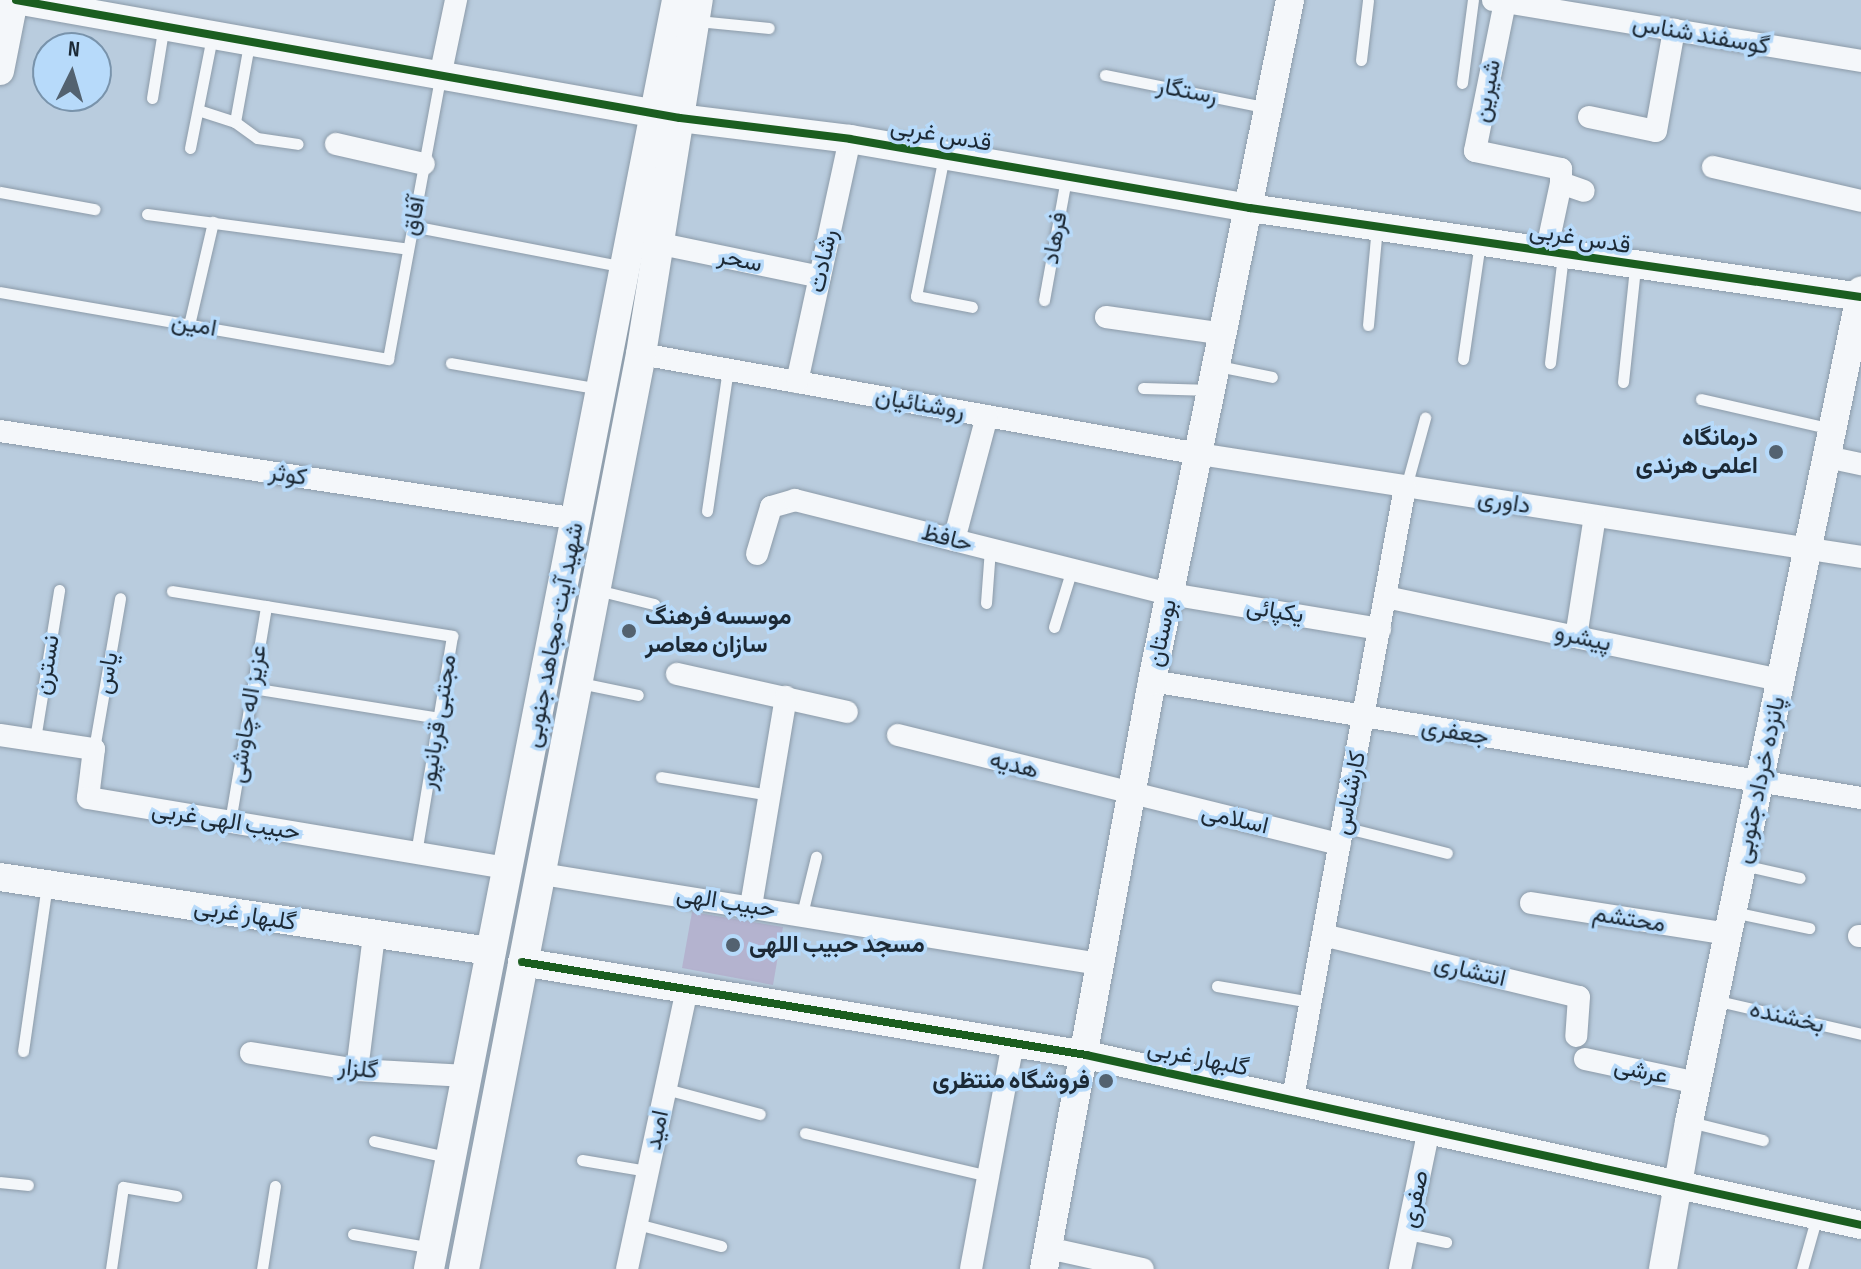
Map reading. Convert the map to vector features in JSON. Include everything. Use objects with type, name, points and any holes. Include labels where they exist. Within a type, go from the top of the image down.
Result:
[{"type":"main road","name":"شهید آیت-مجاهد جنوبی","points":[[431,1258],[624,267],[667,115],[689,7]]},
{"type":"main road","name":"شهید آیت-مجاهد جنوبی","points":[[464,1269],[661,244],[667,115]]},
{"type":"street","name":"قدس غربی","points":[[15,0],[441,72],[667,115],[850,139],[1250,208],[1635,267],[1861,295]]},
{"type":"street","points":[[0,71],[15,0]]},
{"type":"street","points":[[441,72],[456,0]]},
{"type":"street","name":"بوستان","points":[[1046,1259],[1086,1055],[1099,964],[1152,681],[1290,0]]},
{"type":"street","name":"گوسفند شناس","points":[[1499,1],[1861,61]]},
{"type":"street","name":"شیرین","points":[[1499,1],[1475,151],[1561,169],[1561,183],[1584,191]]},
{"type":"street","points":[[1589,117],[1656,131],[1674,30]]},
{"type":"street","name":"رشادت","points":[[797,382],[850,139]]},
{"type":"street","points":[[336,144],[424,164]]},
{"type":"street","points":[[1713,167],[1861,201]]},
{"type":"street","points":[[1554,254],[1561,183]]},
{"type":"street","name":"سحر","points":[[661,244],[820,277]]},
{"type":"street","name":"پانزده خرداد جنوبی","points":[[1663,1269],[1689,1122],[1758,782],[1861,295]]},
{"type":"street","points":[[1106,317],[1224,334]]},
{"type":"street","name":"روشنائیان","points":[[641,354],[1199,454]]},
{"type":"street","points":[[954,540],[987,416]]},
{"type":"street","name":"کوثر","points":[[0,431],[577,519]]},
{"type":"street","name":"داوری","points":[[1199,454],[1861,557]]},
{"type":"street","points":[[1827,457],[1861,464]]},
{"type":"street","name":"کارشناس","points":[[1293,1098],[1405,487]]},
{"type":"street","name":"حافظ","points":[[757,554],[771,507],[795,500],[1170,594]]},
{"type":"street","points":[[1576,637],[1595,516]]},
{"type":"street","name":"یکپائی","points":[[1170,594],[1380,629]]},
{"type":"street","name":"پیشرو","points":[[1386,597],[1780,680]]},
{"type":"street","points":[[677,674],[847,712]]},
{"type":"street","name":"جعفری","points":[[1152,681],[1861,798]]},
{"type":"street","points":[[751,906],[786,697]]},
{"type":"street","points":[[0,735],[94,749]]},
{"type":"street","name":"هدیه","points":[[898,735],[1130,795]]},
{"type":"street","name":"حبیب الهی غربی","points":[[94,749],[88,798],[508,868]]},
{"type":"street","name":"اسلامی","points":[[1130,795],[1342,836]]},
{"type":"street","name":"حبیب الهی","points":[[542,874],[1099,964]]},
{"type":"street","name":"گلبهار غربی","points":[[0,877],[490,951]]},
{"type":"street","name":"محتشم","points":[[1531,903],[1730,923]]},
{"type":"street","points":[[357,1070],[374,935]]},
{"type":"street","name":"انتشاری","points":[[1323,935],[1579,997],[1576,1036]]},
{"type":"street","name":"گلبهار غربی","points":[[522,962],[1086,1055],[1861,1225]]},
{"type":"street","name":"امید","points":[[627,1269],[687,990]]},
{"type":"street","points":[[971,1269],[1013,1043]]},
{"type":"street","name":"گلزار","points":[[251,1053],[357,1070],[467,1076]]},
{"type":"street","name":"عرشی","points":[[1585,1059],[1697,1083]]},
{"type":"street","name":"صفری","points":[[1400,1269],[1429,1129]]},
{"type":"street","points":[[1046,1259],[1143,1269]]},
{"type":"lane","points":[[1361,60],[1368,0]]},
{"type":"lane","points":[[1462,83],[1473,0]]},
{"type":"lane","points":[[689,7],[769,28]]},
{"type":"lane","points":[[152,98],[164,25]]},
{"type":"lane","points":[[190,148],[213,33]]},
{"type":"lane","points":[[235,122],[250,39]]},
{"type":"lane","name":"آفاق","points":[[388,359],[441,72]]},
{"type":"lane","name":"رستگار","points":[[1105,75],[1269,108]]},
{"type":"lane","points":[[198,110],[235,122],[257,138],[298,144]]},
{"type":"lane","points":[[944,156],[916,296],[972,307]]},
{"type":"lane","name":"فرهاد","points":[[1044,300],[1066,176]]},
{"type":"lane","points":[[0,192],[94,209]]},
{"type":"lane","points":[[147,214],[408,249]]},
{"type":"lane","points":[[189,325],[213,222]]},
{"type":"lane","points":[[412,226],[624,267]]},
{"type":"lane","points":[[1368,325],[1377,227]]},
{"type":"lane","points":[[1463,359],[1480,243]]},
{"type":"lane","points":[[1550,363],[1554,254]]},
{"type":"lane","points":[[1623,382],[1635,267]]},
{"type":"lane","name":"امین","points":[[0,292],[388,359]]},
{"type":"lane","points":[[451,363],[601,389]]},
{"type":"lane","points":[[707,511],[728,369]]},
{"type":"lane","points":[[1143,388],[1215,378],[1272,377]]},
{"type":"lane","points":[[1701,399],[1833,429]]},
{"type":"lane","points":[[1405,487],[1425,418]]},
{"type":"lane","points":[[986,603],[990,549]]},
{"type":"lane","points":[[1054,627],[1072,569]]},
{"type":"lane","points":[[594,589],[654,604]]},
{"type":"lane","name":"نسترن","points":[[35,739],[59,590]]},
{"type":"lane","points":[[172,591],[266,606]]},
{"type":"lane","name":"یاس","points":[[94,749],[120,598]]},
{"type":"lane","name":"عزیز اله چاوشی","points":[[230,822],[266,606]]},
{"type":"lane","name":"مجتبی قربانپور","points":[[266,606],[452,636],[416,853]]},
{"type":"lane","points":[[578,683],[638,695]]},
{"type":"lane","points":[[252,688],[439,718]]},
{"type":"lane","points":[[661,777],[770,795]]},
{"type":"lane","points":[[1342,836],[1447,853]]},
{"type":"lane","points":[[802,914],[816,857]]},
{"type":"lane","points":[[1742,865],[1800,878]]},
{"type":"lane","points":[[23,1051],[48,884]]},
{"type":"lane","points":[[1730,923],[1809,928]]},
{"type":"lane","points":[[1217,986],[1311,1002]]},
{"type":"lane","name":"بخشنده","points":[[1714,1000],[1861,1034]]},
{"type":"lane","points":[[666,1089],[760,1114]]},
{"type":"lane","points":[[1689,1122],[1763,1140]]},
{"type":"lane","points":[[805,1133],[988,1176]]},
{"type":"lane","points":[[374,1141],[452,1158]]},
{"type":"lane","points":[[582,1160],[648,1171]]},
{"type":"lane","points":[[0,1182],[28,1185]]},
{"type":"lane","points":[[262,1269],[275,1186]]},
{"type":"lane","points":[[111,1269],[123,1187],[176,1196]]},
{"type":"lane","points":[[1802,1269],[1818,1215]]},
{"type":"lane","points":[[637,1224],[721,1246]]},
{"type":"lane","points":[[353,1234],[431,1258]]},
{"type":"lane","points":[[1408,1234],[1446,1242]]},
{"type":"building","name":"مسجد حبیب اللهی","points":[[692,912],[783,927],[773,985],[682,968]]},
{"type":"cycle path","points":[[16,0],[680,118],[850,139],[1250,208],[1861,297]]},
{"type":"cycle path","points":[[522,962],[1086,1055],[1861,1225]]},
{"type":"place","name":"درمانگاه اعلمی هرندی","points":[[1776,452]]},
{"type":"place","name":"موسسه فرهنگ سازان معاصر","points":[[629,631]]},
{"type":"place","name":"مسجد حبیب اللهی","points":[[733,945]]},
{"type":"place","name":"فروشگاه منتظری","points":[[1106,1081]]}]
